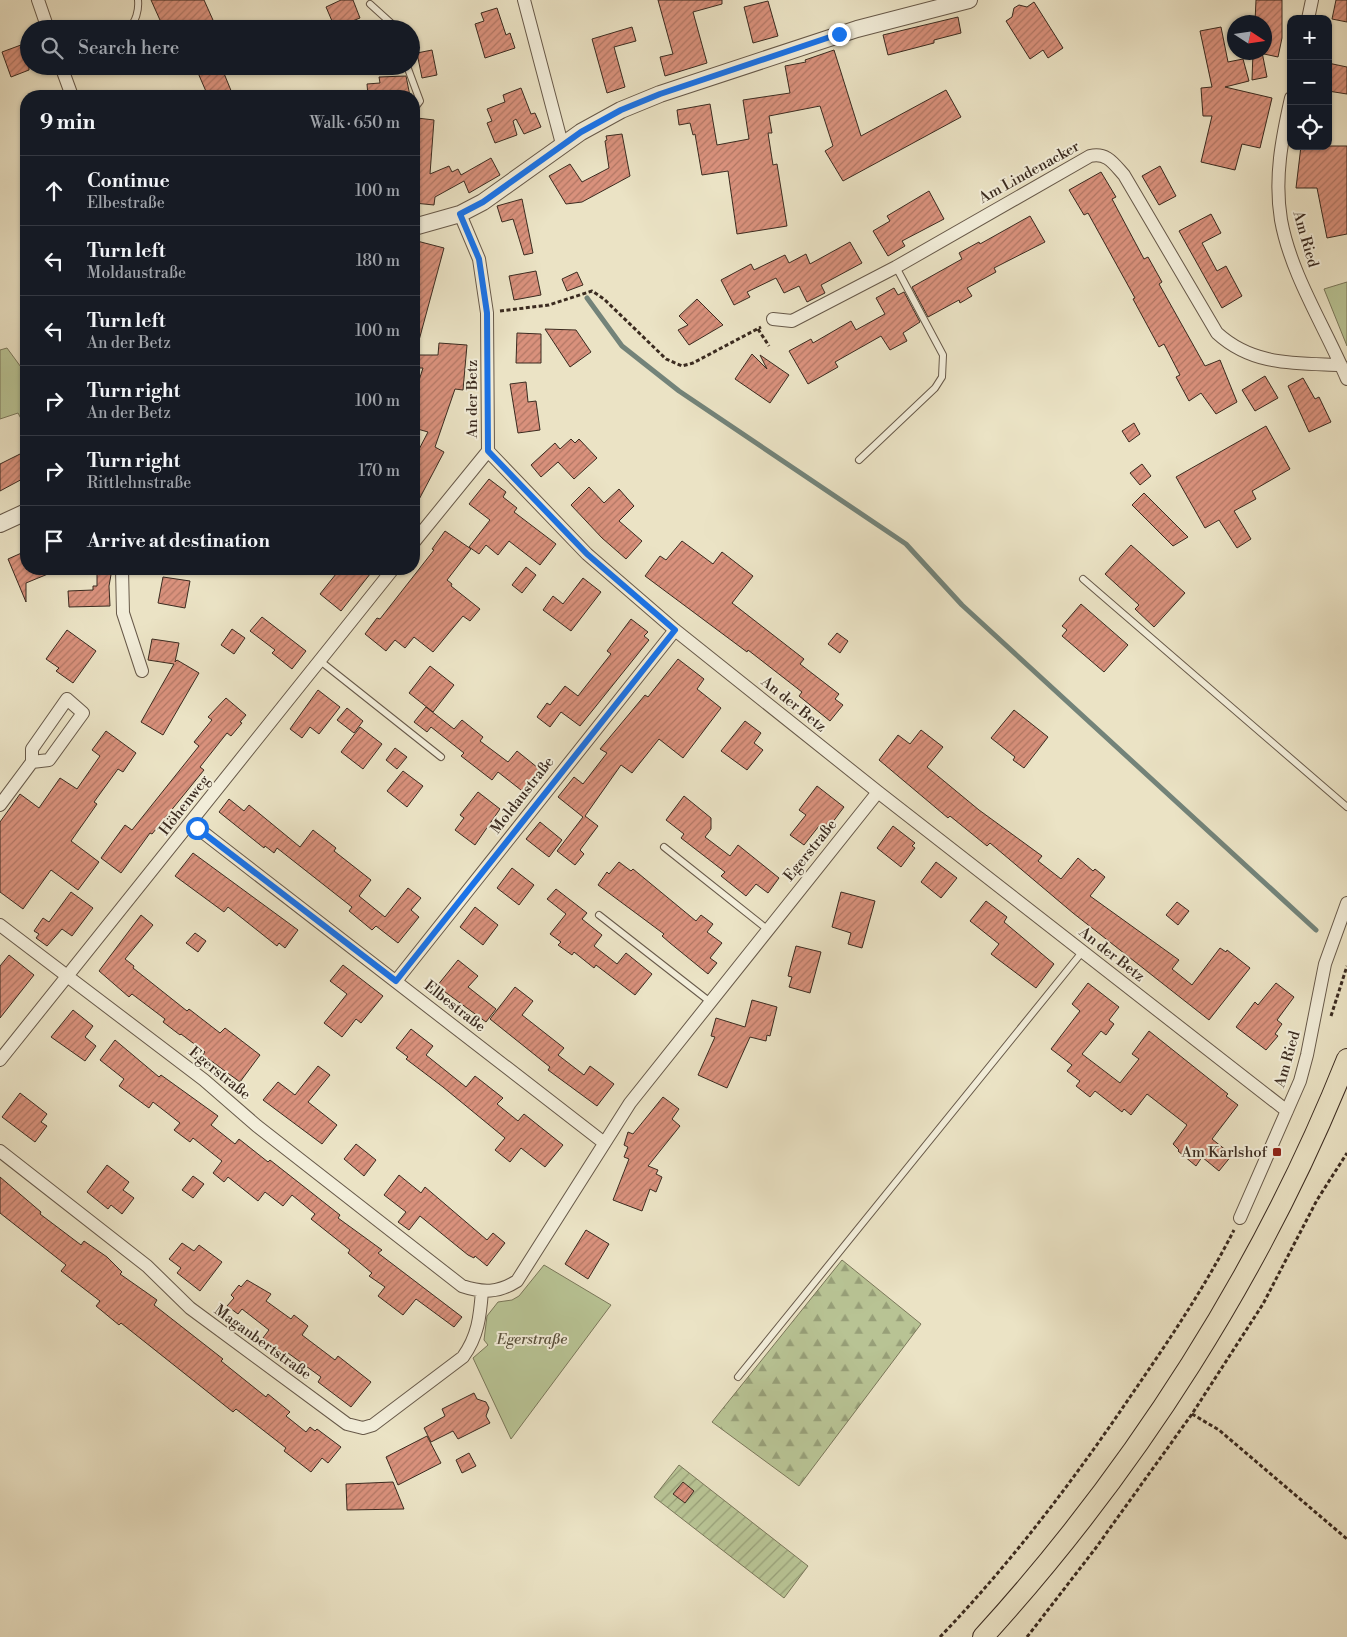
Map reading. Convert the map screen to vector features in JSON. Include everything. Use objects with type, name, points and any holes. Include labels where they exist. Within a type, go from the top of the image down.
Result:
[{"type":"main road","points":[[983,1637],[1051,1558],[1098,1496],[1194,1357],[1276,1214],[1347,1059]]},
{"type":"street","points":[[38,0],[45,20]]},
{"type":"street","points":[[524,0],[562,144]]},
{"type":"street","points":[[420,225],[460,214],[483,202],[562,144],[621,110],[660,94],[857,29],[969,0]]},
{"type":"street","points":[[1309,15],[1312,0]]},
{"type":"street","points":[[64,75],[70,90]]},
{"type":"street","name":"Am Ried","points":[[1289,105],[1280,148],[1278,172],[1281,220],[1296,268],[1347,379]]},
{"type":"street","name":"Am Lindenacker","points":[[773,319],[792,322],[896,267],[1090,156],[1105,155],[1124,176],[1216,333],[1237,349],[1260,358],[1293,363],[1341,364]]},
{"type":"street","name":"An der Betz","points":[[460,214],[479,259],[487,313],[488,451],[587,554],[675,630],[878,792],[1287,1111]]},
{"type":"street","points":[[420,535],[488,451]]},
{"type":"street","points":[[0,524],[20,515]]},
{"type":"street","points":[[122,575],[123,613],[142,670]]},
{"type":"street","name":"Höhenweg","points":[[0,1060],[387,575]]},
{"type":"street","name":"Moldaustraße","points":[[396,981],[675,630]]},
{"type":"street","points":[[0,805],[32,762],[32,749],[67,699],[83,712],[49,760],[32,762]]},
{"type":"street","name":"Egerstraße","points":[[0,925],[204,1080],[257,1126],[462,1286],[496,1292],[517,1280],[532,1259],[603,1142],[630,1103],[709,1001],[878,792]]},
{"type":"street","name":"Elbestraße","points":[[191,823],[603,1142]]},
{"type":"street","name":"Am Ried","points":[[1240,1218],[1300,1081],[1325,964],[1347,903]]},
{"type":"street","name":"Maganbertstraße","points":[[0,1151],[147,1266],[190,1308],[347,1424],[363,1428],[373,1425],[463,1357],[474,1342],[480,1321],[482,1291]]},
{"type":"lane","points":[[134,20],[139,8],[138,0]]},
{"type":"lane","points":[[370,4],[388,20]]},
{"type":"lane","points":[[410,75],[416,90]]},
{"type":"lane","points":[[859,460],[935,388],[942,377],[944,355],[896,267]]},
{"type":"lane","points":[[1083,579],[1347,807]]},
{"type":"lane","points":[[319,660],[440,758]]},
{"type":"lane","points":[[664,847],[767,929]]},
{"type":"lane","points":[[599,915],[709,1001]]},
{"type":"lane","points":[[738,1377],[1083,951]]},
{"type":"path","points":[[498,311],[549,305],[592,291],[604,299],[663,356],[678,365],[694,363],[758,329],[769,346]]},
{"type":"path","points":[[1330,1018],[1347,966]]},
{"type":"path","points":[[1026,1637],[1095,1549],[1192,1414],[1263,1304],[1317,1200],[1347,1153]]},
{"type":"path","points":[[940,1637],[1033,1530],[1109,1428],[1198,1296],[1240,1218]]},
{"type":"path","points":[[1192,1414],[1218,1430],[1347,1539]]},
{"type":"green space","points":[[1347,282],[1347,346],[1324,289]]},
{"type":"green space","points":[[7,348],[20,366],[20,417],[18,413],[0,419],[0,350]]},
{"type":"green space","points":[[842,1260],[921,1324],[799,1486],[712,1422]]},
{"type":"green space","name":"Egerstraße","points":[[544,1265],[611,1305],[511,1439],[473,1358],[488,1345],[484,1340],[487,1316],[498,1302],[512,1300],[519,1296]]},
{"type":"green space","points":[[679,1465],[808,1566],[784,1598],[654,1497]]},
{"type":"building","points":[[151,0],[204,0],[213,20],[160,20]]},
{"type":"building","points":[[341,0],[353,0],[360,18],[355,20],[332,20],[326,7]]},
{"type":"building","points":[[658,0],[722,0],[722,4],[693,12],[707,63],[665,76],[660,57],[673,54]]},
{"type":"building","points":[[1256,0],[1282,0],[1282,38],[1278,57],[1272,56],[1272,15],[1255,15]]},
{"type":"building","points":[[1336,0],[1347,0],[1347,22],[1332,19]]},
{"type":"building","points":[[768,1],[778,36],[753,43],[744,7]]},
{"type":"building","points":[[1034,2],[1063,48],[1048,58],[1043,50],[1030,59],[1006,21],[1012,17],[1014,8],[1019,5],[1027,7]]},
{"type":"building","points":[[497,8],[506,35],[510,33],[515,48],[485,58],[475,24],[484,21],[481,13]]},
{"type":"building","points":[[958,17],[961,33],[934,40],[934,43],[888,55],[883,35]]},
{"type":"building","points":[[632,27],[636,41],[614,47],[625,87],[607,93],[592,39]]},
{"type":"building","points":[[1221,27],[1228,62],[1243,60],[1249,81],[1225,87],[1272,98],[1260,148],[1242,144],[1235,170],[1201,162],[1212,116],[1203,116],[1201,88],[1212,87],[1200,31]]},
{"type":"building","points":[[20,45],[20,74],[11,77],[2,52]]},
{"type":"building","points":[[432,50],[437,75],[422,78],[420,52]]},
{"type":"building","points":[[834,50],[861,136],[946,90],[961,117],[843,181],[825,151],[833,146],[820,106],[769,116],[772,133],[768,133],[773,165],[777,164],[787,226],[737,234],[728,171],[702,175],[695,134],[693,135],[690,123],[679,125],[677,110],[710,104],[717,145],[749,139],[743,100],[790,93],[785,66],[806,62],[805,60]]},
{"type":"building","points":[[1253,60],[1264,60],[1267,77],[1252,80]]},
{"type":"building","points":[[1332,64],[1347,67],[1347,94],[1332,92]]},
{"type":"building","points":[[199,75],[225,75],[231,90],[205,90]]},
{"type":"building","points":[[406,76],[409,90],[368,90],[367,84],[380,83],[379,77]]},
{"type":"building","points":[[521,88],[531,114],[535,113],[541,127],[524,134],[516,119],[513,121],[517,135],[495,143],[487,123],[492,121],[487,109],[505,102],[503,95]]},
{"type":"building","points":[[420,118],[434,120],[430,174],[449,166],[452,172],[458,169],[461,175],[491,158],[500,175],[469,193],[464,181],[435,197],[434,205],[420,204]]},
{"type":"building","points":[[622,134],[630,176],[582,202],[566,204],[549,176],[570,164],[582,182],[609,168],[606,136]]},
{"type":"building","points":[[1332,146],[1347,146],[1347,234],[1327,238],[1317,188],[1296,188],[1301,150],[1332,150]]},
{"type":"building","points":[[1160,166],[1176,196],[1159,205],[1142,176]]},
{"type":"building","points":[[1101,172],[1116,197],[1112,199],[1144,259],[1148,257],[1162,282],[1159,284],[1205,366],[1220,360],[1237,402],[1216,414],[1201,393],[1189,401],[1176,377],[1180,375],[1164,344],[1159,347],[1133,299],[1135,298],[1088,213],[1084,215],[1069,190]]},
{"type":"building","points":[[929,191],[944,219],[902,241],[905,246],[888,256],[873,231],[890,221],[887,216]]},
{"type":"building","points":[[522,199],[533,253],[524,255],[513,219],[502,222],[497,206]]},
{"type":"building","points":[[1211,214],[1221,233],[1202,243],[1217,271],[1226,266],[1242,296],[1222,308],[1179,231]]},
{"type":"building","points":[[1030,216],[1045,242],[994,268],[996,272],[967,288],[972,296],[960,303],[959,300],[928,317],[912,287],[962,259],[959,253],[979,242],[980,244]]},
{"type":"building","points":[[420,242],[444,248],[420,337]]},
{"type":"building","points":[[850,242],[862,263],[821,285],[825,293],[807,302],[799,286],[784,293],[776,278],[747,292],[750,297],[734,305],[721,280],[751,264],[754,270],[785,255],[789,263],[806,254],[810,264]]},
{"type":"building","points":[[536,271],[541,295],[514,300],[509,276]]},
{"type":"building","points":[[577,272],[583,285],[567,291],[562,279]]},
{"type":"building","points":[[894,288],[898,295],[904,292],[920,322],[903,333],[907,341],[890,350],[881,336],[835,362],[838,367],[808,384],[789,351],[811,339],[813,343],[851,321],[856,330],[885,314],[876,298]]},
{"type":"building","points":[[697,299],[723,325],[689,345],[678,330],[688,325],[679,316]]},
{"type":"building","points":[[545,329],[576,330],[591,352],[570,367]]},
{"type":"building","points":[[517,333],[541,334],[541,363],[516,363]]},
{"type":"building","points":[[439,343],[467,345],[463,390],[455,389],[435,447],[444,452],[420,498],[420,447],[428,432],[420,430],[420,377],[423,368],[420,368],[420,355],[438,355]]},
{"type":"building","points":[[752,354],[767,369],[760,355],[789,375],[770,403],[735,379]]},
{"type":"building","points":[[1265,376],[1278,398],[1255,411],[1242,390]]},
{"type":"building","points":[[1303,378],[1315,399],[1319,397],[1331,422],[1309,432],[1288,386]]},
{"type":"building","points":[[526,382],[528,402],[536,401],[540,430],[518,433],[510,384]]},
{"type":"building","points":[[1134,423],[1140,434],[1129,442],[1122,431]]},
{"type":"building","points":[[1266,426],[1290,469],[1252,491],[1256,499],[1234,511],[1251,539],[1237,548],[1219,520],[1205,528],[1176,477]]},
{"type":"building","points":[[571,439],[575,443],[579,439],[597,458],[574,479],[558,462],[541,477],[531,465],[555,443],[560,449]]},
{"type":"building","points":[[20,454],[20,480],[0,491],[0,464]]},
{"type":"building","points":[[1142,464],[1151,476],[1140,485],[1130,473]]},
{"type":"building","points":[[489,479],[506,492],[503,497],[517,508],[514,512],[556,544],[540,565],[509,541],[498,555],[486,545],[479,554],[469,547],[490,520],[469,504]]},
{"type":"building","points":[[589,487],[604,503],[619,489],[634,506],[619,521],[642,541],[626,559],[602,538],[571,505]]},
{"type":"building","points":[[1144,493],[1188,537],[1173,546],[1132,505]]},
{"type":"building","points":[[445,531],[471,549],[447,580],[452,584],[451,586],[480,609],[470,621],[463,616],[433,652],[414,637],[405,648],[395,640],[386,651],[365,634],[377,618],[380,619],[414,575],[420,575],[420,568],[434,550],[432,549]]},
{"type":"building","points":[[682,541],[713,564],[722,552],[753,576],[732,603],[804,659],[800,664],[839,694],[835,699],[843,705],[830,721],[799,696],[802,692],[748,650],[747,652],[645,576],[660,556],[666,560]]},
{"type":"building","points":[[1131,545],[1185,593],[1154,627],[1135,609],[1139,605],[1105,574]]},
{"type":"building","points":[[20,554],[20,575],[45,575],[26,583],[26,602],[8,559]]},
{"type":"building","points":[[526,567],[536,575],[522,593],[512,585]]},
{"type":"building","points":[[97,575],[111,575],[109,586],[110,606],[69,607],[68,591],[93,590],[93,586],[97,586]]},
{"type":"building","points":[[335,575],[369,575],[341,611],[320,594]]},
{"type":"building","points":[[163,577],[190,581],[185,608],[158,603]]},
{"type":"building","points":[[583,578],[601,592],[571,631],[543,610],[553,596],[563,604]]},
{"type":"building","points":[[1081,604],[1128,645],[1104,672],[1062,636],[1067,630],[1062,626]]},
{"type":"building","points":[[262,617],[306,651],[292,669],[272,653],[275,650],[250,631]]},
{"type":"building","points":[[631,619],[648,632],[644,636],[649,640],[580,726],[561,712],[550,727],[537,717],[547,703],[550,705],[565,686],[578,696],[611,654],[607,651]]},
{"type":"building","points":[[232,629],[245,638],[234,654],[221,645]]},
{"type":"building","points":[[67,630],[96,651],[73,683],[56,671],[59,668],[46,659]]},
{"type":"building","points":[[837,633],[848,641],[840,653],[828,644]]},
{"type":"building","points":[[152,639],[179,643],[175,662],[177,660],[199,673],[163,735],[141,722],[174,664],[148,660]]},
{"type":"building","points":[[678,659],[704,679],[697,689],[721,708],[683,758],[659,739],[632,773],[621,765],[585,816],[598,826],[580,850],[584,854],[575,865],[557,851],[583,817],[558,797],[574,777],[583,784],[607,753],[600,749],[645,695],[648,697]]},
{"type":"building","points":[[430,666],[454,685],[433,712],[409,693]]},
{"type":"building","points":[[318,690],[340,707],[319,734],[310,727],[302,738],[290,729]]},
{"type":"building","points":[[226,698],[246,715],[240,722],[242,723],[231,736],[227,733],[200,767],[204,770],[152,834],[150,833],[121,873],[101,858],[125,825],[132,830],[199,746],[194,742],[212,720],[208,717]]},
{"type":"building","points":[[426,707],[454,729],[462,720],[483,737],[480,741],[508,762],[517,751],[543,772],[526,794],[498,772],[492,780],[461,756],[464,753],[431,727],[427,732],[414,722]]},
{"type":"building","points":[[347,708],[363,721],[354,733],[337,720]]},
{"type":"building","points":[[1014,710],[1048,737],[1024,768],[1013,760],[1015,757],[991,738]]},
{"type":"building","points":[[745,721],[761,733],[754,743],[763,750],[747,770],[721,751]]},
{"type":"building","points":[[360,727],[382,744],[363,769],[341,752]]},
{"type":"building","points":[[921,730],[943,747],[927,767],[979,810],[1042,856],[1038,861],[1061,879],[1078,858],[1093,871],[1095,869],[1105,877],[1090,896],[1179,960],[1172,969],[1192,985],[1220,948],[1226,952],[1227,950],[1250,968],[1209,1020],[1073,913],[990,843],[987,846],[950,816],[948,818],[879,760],[898,735],[910,744]]},
{"type":"building","points":[[106,731],[136,753],[123,772],[118,769],[94,802],[97,804],[71,841],[99,862],[78,890],[51,870],[23,909],[0,892],[0,822],[20,794],[39,808],[60,778],[77,789],[100,756],[92,750]]},
{"type":"building","points":[[395,748],[407,757],[397,769],[386,760]]},
{"type":"building","points":[[403,771],[423,786],[407,807],[387,791]]},
{"type":"building","points":[[817,786],[844,807],[826,831],[819,826],[804,845],[790,835],[806,815],[799,810]]},
{"type":"building","points":[[478,792],[500,809],[475,845],[455,830],[464,818],[460,815]]},
{"type":"building","points":[[684,796],[711,818],[711,829],[705,837],[730,856],[738,845],[779,878],[768,893],[756,884],[746,896],[721,876],[725,872],[681,838],[684,834],[666,820]]},
{"type":"building","points":[[229,799],[244,811],[249,805],[300,847],[313,830],[336,848],[334,851],[371,880],[359,896],[385,917],[408,888],[421,898],[411,910],[419,917],[398,943],[376,926],[372,930],[349,911],[352,907],[277,848],[274,853],[265,846],[264,848],[219,812]]},
{"type":"building","points":[[540,822],[562,840],[549,857],[526,839]]},
{"type":"building","points":[[893,826],[915,843],[912,846],[915,848],[901,867],[877,848]]},
{"type":"building","points":[[193,853],[298,930],[285,948],[279,943],[277,946],[228,907],[224,912],[175,876]]},
{"type":"building","points":[[619,862],[631,871],[633,869],[696,921],[701,915],[713,924],[707,932],[722,943],[710,958],[717,963],[708,974],[662,936],[664,934],[598,885],[607,872],[609,874]]},
{"type":"building","points":[[936,862],[957,878],[941,898],[921,882]]},
{"type":"building","points":[[512,868],[534,885],[519,905],[497,888]]},
{"type":"building","points":[[556,889],[587,913],[582,919],[602,935],[594,946],[617,964],[626,953],[652,974],[635,995],[596,965],[594,968],[574,952],[572,955],[558,945],[561,942],[550,934],[566,914],[547,899]]},
{"type":"building","points":[[71,892],[93,908],[72,936],[62,929],[47,946],[36,938],[39,934],[34,931],[43,918],[49,922]]},
{"type":"building","points":[[841,892],[875,901],[862,948],[848,944],[851,933],[832,927]]},
{"type":"building","points":[[986,901],[1007,917],[1004,922],[1054,964],[1036,988],[991,954],[999,944],[970,921]]},
{"type":"building","points":[[1177,902],[1189,911],[1178,925],[1166,915]]},
{"type":"building","points":[[475,907],[498,925],[483,945],[460,927]]},
{"type":"building","points":[[141,915],[153,925],[125,959],[134,966],[133,968],[187,1011],[189,1009],[220,1033],[225,1028],[260,1055],[240,1082],[203,1055],[205,1052],[163,1022],[165,1019],[132,994],[129,997],[99,971]]},
{"type":"building","points":[[195,933],[206,941],[198,952],[186,943]]},
{"type":"building","points":[[796,946],[821,952],[810,993],[789,987],[792,977],[788,976]]},
{"type":"building","points":[[9,955],[34,975],[0,1018],[0,966]]},
{"type":"building","points":[[458,960],[478,976],[468,987],[496,1009],[486,1022],[437,986]]},
{"type":"building","points":[[343,965],[383,996],[361,1023],[356,1019],[342,1037],[324,1023],[347,994],[330,981]]},
{"type":"building","points":[[1088,983],[1119,1007],[1109,1020],[1114,1024],[1106,1035],[1101,1031],[1082,1054],[1120,1083],[1139,1059],[1132,1054],[1149,1031],[1228,1094],[1226,1096],[1238,1105],[1212,1139],[1232,1155],[1219,1171],[1202,1157],[1196,1166],[1178,1151],[1173,1144],[1187,1125],[1147,1094],[1131,1115],[1124,1109],[1122,1112],[1095,1091],[1090,1097],[1076,1086],[1080,1081],[1067,1071],[1072,1065],[1051,1049],[1080,1011],[1072,1004]]},
{"type":"building","points":[[1276,983],[1294,997],[1277,1020],[1282,1024],[1275,1034],[1278,1036],[1266,1050],[1236,1027],[1255,1002],[1258,1005]]},
{"type":"building","points":[[515,987],[533,1001],[522,1015],[564,1048],[558,1055],[584,1075],[590,1066],[614,1084],[597,1106],[548,1070],[550,1067],[490,1019]]},
{"type":"building","points":[[752,1000],[777,1007],[770,1036],[767,1035],[766,1041],[750,1037],[727,1088],[698,1075],[715,1037],[711,1036],[716,1018],[745,1027]]},
{"type":"building","points":[[73,1010],[93,1026],[85,1037],[96,1046],[85,1061],[51,1037]]},
{"type":"building","points":[[411,1029],[433,1046],[426,1055],[466,1087],[475,1076],[503,1098],[497,1104],[518,1121],[524,1114],[563,1145],[545,1167],[521,1148],[510,1162],[495,1150],[505,1138],[406,1059],[408,1057],[396,1048]]},
{"type":"building","points":[[115,1040],[159,1077],[161,1075],[218,1116],[211,1125],[235,1144],[239,1139],[268,1162],[270,1160],[340,1215],[338,1218],[382,1250],[378,1253],[462,1317],[454,1327],[416,1299],[403,1315],[378,1296],[385,1287],[369,1276],[372,1273],[348,1253],[350,1250],[311,1219],[315,1214],[292,1195],[283,1206],[265,1192],[258,1201],[228,1177],[224,1182],[213,1173],[222,1161],[193,1138],[190,1142],[174,1130],[180,1123],[153,1102],[149,1108],[119,1086],[124,1079],[100,1060]]},
{"type":"building","points":[[318,1066],[330,1075],[308,1102],[337,1125],[322,1144],[263,1100],[278,1082],[295,1095]]},
{"type":"building","points":[[20,1093],[47,1114],[41,1122],[47,1126],[35,1142],[2,1117]]},
{"type":"building","points":[[663,1097],[679,1109],[672,1119],[680,1126],[648,1166],[658,1170],[656,1174],[662,1177],[656,1192],[650,1189],[642,1211],[613,1200],[629,1159],[624,1157],[628,1147],[624,1145],[628,1132],[633,1134]]},
{"type":"building","points":[[356,1144],[376,1160],[364,1176],[344,1159]]},
{"type":"building","points":[[107,1165],[129,1182],[123,1190],[134,1198],[122,1214],[111,1205],[108,1209],[87,1192]]},
{"type":"building","points":[[399,1175],[421,1193],[425,1187],[487,1240],[493,1233],[505,1243],[487,1266],[475,1256],[474,1258],[468,1255],[420,1216],[409,1230],[398,1222],[406,1212],[384,1195]]},
{"type":"building","points":[[193,1176],[204,1184],[193,1198],[182,1190]]},
{"type":"building","points":[[0,1177],[41,1212],[40,1214],[81,1245],[84,1241],[107,1257],[122,1272],[120,1274],[157,1300],[154,1305],[223,1359],[221,1361],[266,1397],[268,1394],[290,1412],[286,1416],[306,1432],[310,1427],[315,1431],[317,1429],[341,1447],[328,1463],[322,1458],[311,1472],[284,1451],[286,1448],[236,1409],[233,1412],[121,1323],[119,1325],[96,1306],[100,1301],[61,1271],[66,1265],[0,1213]]},
{"type":"building","points":[[586,1230],[609,1244],[588,1279],[565,1264]]},
{"type":"building","points":[[182,1243],[194,1251],[199,1245],[222,1262],[200,1291],[177,1273],[181,1268],[169,1259]]},
{"type":"building","points":[[247,1280],[271,1294],[266,1301],[291,1319],[294,1315],[308,1326],[302,1335],[335,1360],[338,1356],[371,1382],[351,1407],[318,1382],[321,1377],[288,1353],[286,1356],[263,1338],[269,1330],[242,1309],[238,1314],[227,1306],[234,1298],[231,1295],[239,1285],[241,1287]]},
{"type":"building","points":[[474,1393],[477,1399],[486,1402],[489,1408],[486,1416],[490,1423],[458,1439],[453,1431],[431,1442],[424,1428],[445,1416],[442,1409]]},
{"type":"building","points":[[427,1436],[441,1463],[398,1485],[386,1457]]},
{"type":"building","points":[[469,1453],[476,1466],[462,1473],[456,1460]]},
{"type":"building","points":[[393,1482],[404,1509],[347,1510],[346,1484]]},
{"type":"building","points":[[683,1482],[694,1491],[685,1503],[673,1494]]},
{"type":"waterway","points":[[587,298],[622,346],[679,391],[906,544],[962,605],[1316,930]]},
{"type":"place","name":"Am Karlshof","points":[[1277,1152]]},
{"type":"route","points":[[197,828],[396,981],[675,630],[587,554],[499,460],[488,451],[487,313],[479,259],[460,214],[483,202],[562,144],[621,110],[660,94],[839,34]]}]
